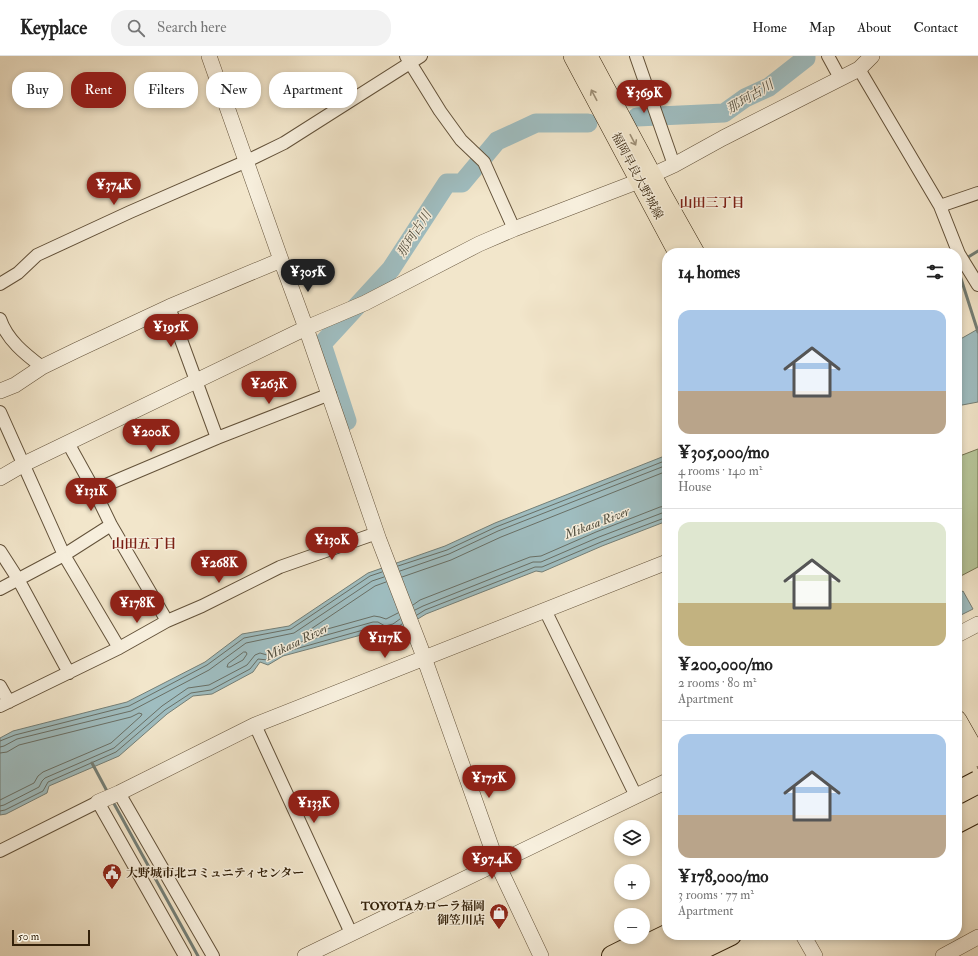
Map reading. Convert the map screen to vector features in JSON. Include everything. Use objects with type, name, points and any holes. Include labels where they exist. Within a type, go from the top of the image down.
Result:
[{"type":"highway","points":[[962,789],[973,781]]},
{"type":"highway","points":[[962,806],[978,798]]},
{"type":"highway","points":[[962,820],[978,812]]},
{"type":"highway","points":[[612,956],[662,931]]},
{"type":"highway","points":[[626,956],[662,938]]},
{"type":"highway","points":[[659,956],[692,940]]},
{"type":"highway","points":[[688,956],[721,940]]},
{"type":"main road","name":"福岡早良大野城線","points":[[574,56],[645,178],[692,248]]},
{"type":"main road","name":"福岡早良大野城線","points":[[588,56],[676,248]]},
{"type":"main road","points":[[962,729],[978,757]]},
{"type":"main road","points":[[962,760],[973,781]]},
{"type":"street","points":[[209,56],[330,394],[378,536],[497,863],[541,956]]},
{"type":"street","points":[[0,284],[18,274],[37,255],[284,143],[408,59],[421,56]]},
{"type":"street","points":[[636,56],[674,165]]},
{"type":"street","points":[[828,56],[840,78]]},
{"type":"street","points":[[0,478],[68,442],[306,328],[365,302],[479,244],[674,165],[859,68],[872,56]]},
{"type":"street","points":[[408,59],[440,111],[461,140],[484,162],[514,229]]},
{"type":"street","points":[[859,68],[940,206],[957,248]]},
{"type":"street","points":[[940,206],[978,193]]},
{"type":"street","points":[[962,259],[978,285]]},
{"type":"street","points":[[0,391],[15,385],[42,367],[169,307],[281,260]]},
{"type":"street","points":[[169,307],[217,438]]},
{"type":"street","points":[[0,319],[2,326],[21,351],[42,367]]},
{"type":"street","points":[[94,490],[217,438],[330,394]]},
{"type":"street","points":[[0,412],[64,555],[119,648]]},
{"type":"street","points":[[68,442],[111,525],[167,621]]},
{"type":"street","points":[[0,589],[64,555],[111,525]]},
{"type":"street","points":[[0,686],[5,704],[119,648],[167,621],[202,606],[280,567],[378,536]]},
{"type":"street","points":[[0,552],[18,579],[69,673]]},
{"type":"street","points":[[0,851],[255,725],[422,654],[545,610],[662,564]]},
{"type":"street","points":[[545,610],[636,796]]},
{"type":"street","points":[[962,632],[978,624]]},
{"type":"street","points":[[255,725],[351,933]]},
{"type":"street","points":[[305,956],[662,783]]},
{"type":"street","points":[[119,793],[212,956]]},
{"type":"street","points":[[98,802],[185,956]]},
{"type":"street","points":[[943,956],[978,938]]},
{"type":"street","points":[[807,940],[815,956]]},
{"type":"green space","points":[[978,449],[978,567],[962,575],[962,455]]},
{"type":"water","points":[[978,329],[978,402],[962,405],[962,338]]},
{"type":"water","name":"Mikasa River","points":[[662,457],[662,523],[602,546],[542,572],[536,571],[426,614],[396,632],[382,636],[376,631],[283,656],[268,665],[260,662],[253,672],[212,694],[193,696],[167,714],[119,756],[49,786],[47,793],[6,814],[0,815],[0,738],[13,731],[127,702],[205,662],[242,634],[289,626],[368,573],[445,546],[495,523]]},
{"type":"water","points":[[963,591],[973,609],[962,614]]},
{"type":"waterway","name":"那珂古川","points":[[637,117],[724,113],[745,98],[769,87],[806,58],[806,56]]},
{"type":"waterway","name":"那珂古川","points":[[347,421],[322,344],[391,269],[447,183],[462,183],[497,141],[536,123],[588,123]]},
{"type":"waterway","points":[[965,259],[978,251]]},
{"type":"waterway","points":[[962,282],[978,332]]},
{"type":"waterway","points":[[92,763],[108,793]]},
{"type":"waterway","points":[[112,800],[198,956]]},
{"type":"place","name":"大野城市北コミュニティセンター","points":[[112,890]]},
{"type":"place","name":"TOYOTAカローラ福岡 御笠川店","points":[[499,930]]},
{"type":"district","name":"山田三丁目","points":[[712,203]]},
{"type":"district","name":"山田五丁目","points":[[144,544]]}]
